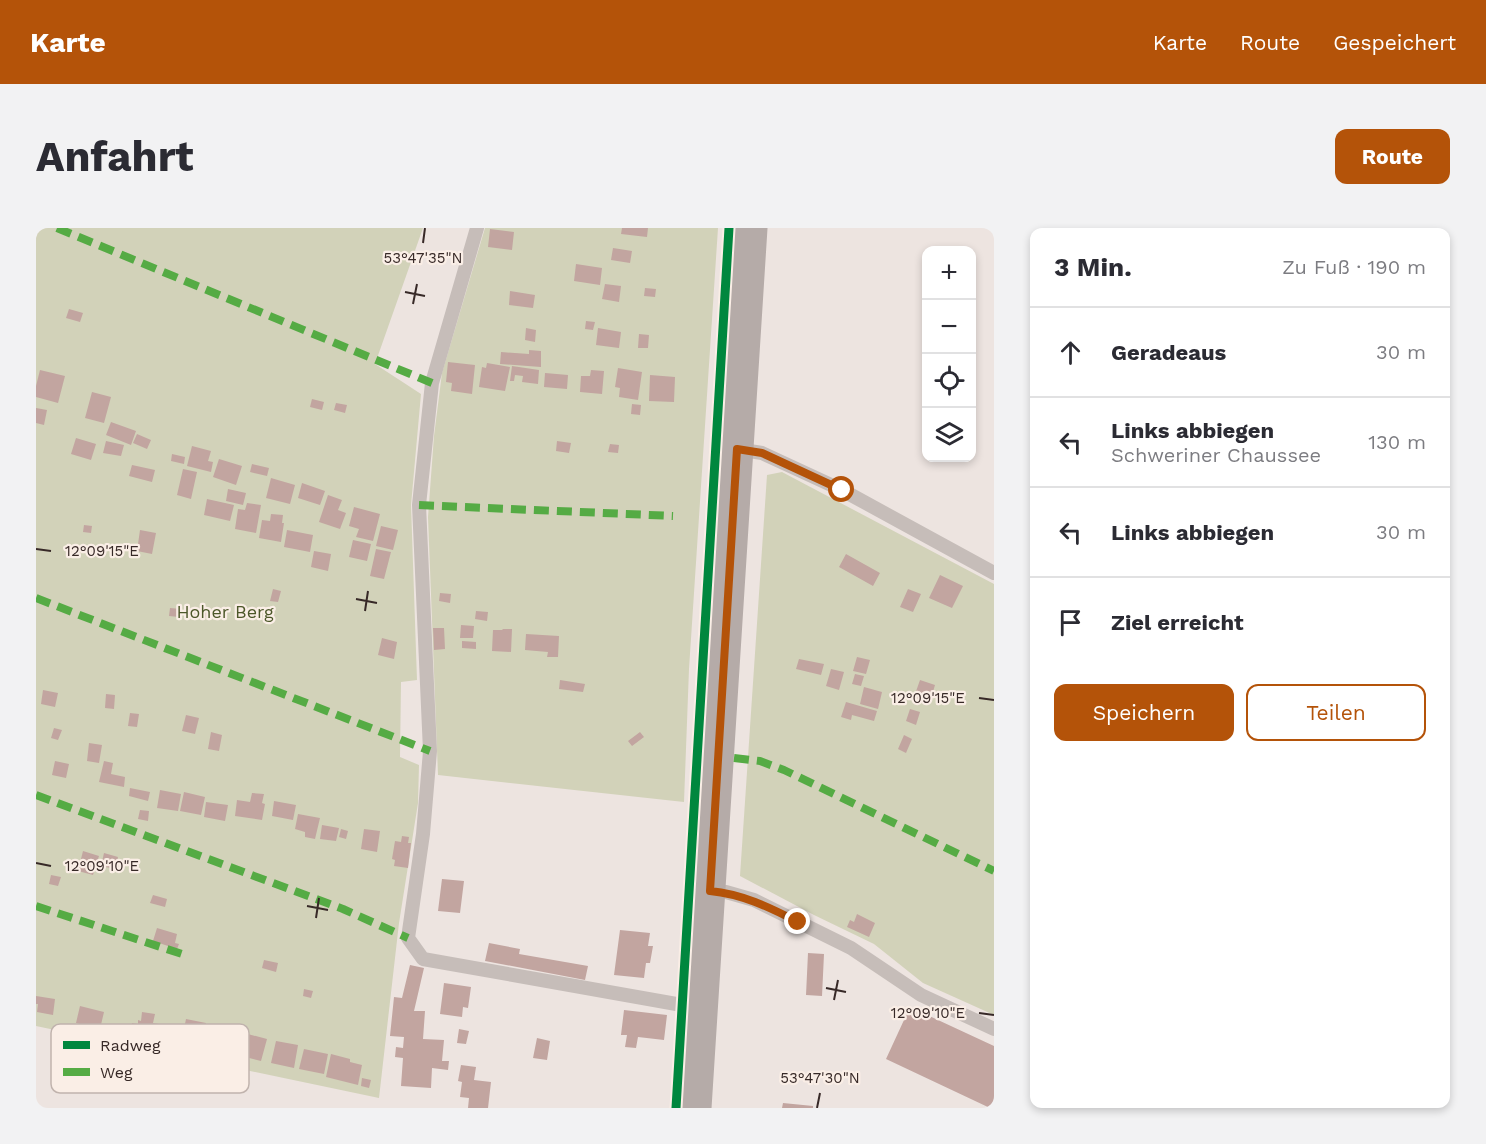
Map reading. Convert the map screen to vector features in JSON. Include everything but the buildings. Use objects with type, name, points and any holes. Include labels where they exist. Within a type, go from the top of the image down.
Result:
[{"type":"main road","points":[[695,1108],[751,228]]},
{"type":"lane","points":[[477,228],[432,383],[419,506],[430,751],[423,834],[408,938],[423,959],[682,1005],[702,1005]]},
{"type":"lane","points":[[737,449],[762,453],[842,490],[994,573]]},
{"type":"lane","points":[[710,891],[726,892],[754,900],[851,948],[921,994],[994,1029]]},
{"type":"green space","name":"Hoher Berg","points":[[36,228],[423,228],[375,364],[421,394],[411,505],[417,680],[401,682],[400,757],[419,765],[418,803],[399,923],[379,1098],[249,1071],[249,1024],[51,1024],[51,1029],[36,1026]]},
{"type":"green space","points":[[485,228],[718,228],[689,669],[684,802],[438,775],[428,517],[434,436],[442,373]]},
{"type":"green space","points":[[782,472],[994,584],[994,1015],[923,983],[874,944],[740,876],[767,475]]},
{"type":"marked path","points":[[57,228],[432,383]]},
{"type":"marked path","points":[[419,505],[673,516]]},
{"type":"marked path","points":[[36,598],[430,751]]},
{"type":"marked path","points":[[734,758],[760,761],[784,770],[994,871]]},
{"type":"marked path","points":[[36,795],[343,909],[408,938]]},
{"type":"marked path","points":[[36,906],[188,956]]},
{"type":"cycle path","points":[[676,1108],[729,228]]},
{"type":"route","points":[[798,922],[754,900],[726,892],[710,891],[737,449],[762,453],[842,490]]}]
